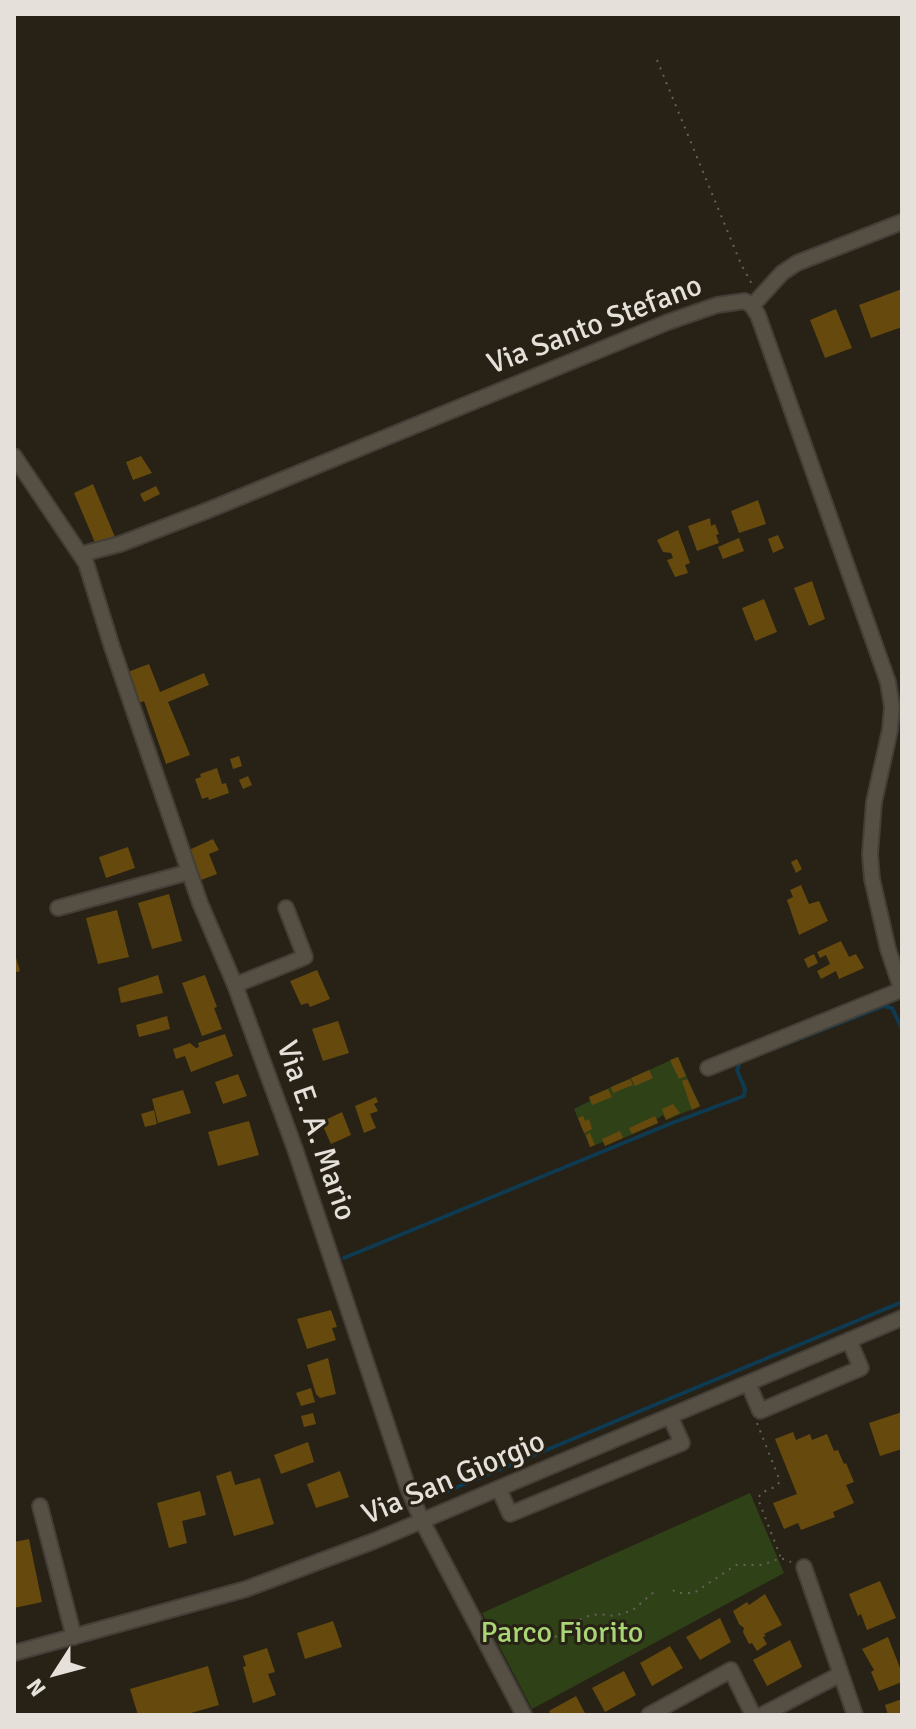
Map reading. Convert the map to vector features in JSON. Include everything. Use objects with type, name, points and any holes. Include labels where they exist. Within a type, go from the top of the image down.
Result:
[{"type":"street","points":[[755,302],[797,263],[902,222]]},
{"type":"street","name":"Via Santo Stefano","points":[[82,554],[120,544],[206,511],[668,322],[736,301],[755,302],[888,682],[892,707],[890,730],[874,802],[870,854],[872,879],[888,949],[902,990]]},
{"type":"street","points":[[14,456],[57,524],[82,554]]},
{"type":"street","name":"Via E. A. Mario","points":[[82,554],[200,903],[235,985],[295,1149],[389,1437],[422,1521],[524,1715]]},
{"type":"street","points":[[58,908],[189,872]]},
{"type":"street","points":[[235,985],[305,957],[286,908]]},
{"type":"street","points":[[708,1068],[902,990]]},
{"type":"street","name":"Via San Giorgio","points":[[14,1653],[246,1589],[422,1521],[902,1318]]},
{"type":"street","points":[[748,1383],[760,1411],[861,1368],[849,1340]]},
{"type":"street","points":[[499,1489],[510,1514],[682,1443],[670,1416]]},
{"type":"street","points":[[40,1506],[74,1637]]},
{"type":"street","points":[[804,1567],[855,1715]]},
{"type":"street","points":[[649,1715],[731,1670],[753,1715]]},
{"type":"street","points":[[762,1715],[839,1675]]},
{"type":"path","points":[[657,60],[755,302]]},
{"type":"path","points":[[760,1411],[757,1424],[780,1481],[777,1486],[761,1493],[758,1499],[781,1558]]},
{"type":"path","points":[[673,1590],[677,1593],[694,1593],[736,1565],[762,1565],[781,1558],[804,1567]]},
{"type":"path","points":[[487,1645],[502,1638],[562,1635],[572,1631],[584,1617],[599,1614],[614,1616],[633,1610],[655,1591]]},
{"type":"green space","points":[[678,1057],[700,1106],[666,1120],[663,1115],[657,1119],[658,1123],[605,1146],[603,1142],[590,1147],[574,1109],[590,1101],[589,1097]]},
{"type":"green space","name":"Parco Fiorito","points":[[750,1493],[784,1573],[532,1709],[482,1613]]},
{"type":"building","points":[[902,289],[902,327],[871,338],[859,305]]},
{"type":"building","points":[[836,309],[852,348],[825,358],[810,320]]},
{"type":"building","points":[[141,456],[152,473],[133,480],[126,462]]},
{"type":"building","points":[[93,484],[115,537],[96,545],[74,493]]},
{"type":"building","points":[[156,486],[160,494],[144,502],[140,494]]},
{"type":"building","points":[[758,500],[766,524],[739,533],[731,511]]},
{"type":"building","points":[[710,518],[711,526],[715,524],[719,534],[716,535],[719,543],[697,551],[688,526]]},
{"type":"building","points":[[678,530],[690,563],[685,565],[688,573],[675,577],[667,560],[673,558],[671,553],[663,552],[657,540]]},
{"type":"building","points":[[778,535],[784,548],[773,553],[768,539]]},
{"type":"building","points":[[739,538],[744,551],[723,559],[718,547]]},
{"type":"building","points":[[812,581],[825,619],[809,626],[794,588]]},
{"type":"building","points":[[764,599],[777,632],[755,641],[742,608]]},
{"type":"building","points":[[149,664],[160,692],[204,673],[209,685],[168,702],[190,755],[166,764],[144,701],[137,704],[125,673]]},
{"type":"building","points":[[239,756],[242,766],[233,769],[230,759]]},
{"type":"building","points":[[217,768],[222,784],[226,783],[229,793],[209,800],[208,797],[202,799],[195,779]]},
{"type":"building","points":[[248,776],[252,785],[243,789],[239,780]]},
{"type":"building","points":[[213,839],[219,850],[209,854],[217,874],[201,880],[189,850]]},
{"type":"building","points":[[128,847],[135,868],[106,878],[99,857]]},
{"type":"building","points":[[797,859],[802,869],[796,873],[791,862]]},
{"type":"building","points":[[801,885],[809,904],[819,901],[828,921],[799,935],[787,900],[793,897],[790,890]]},
{"type":"building","points":[[169,894],[182,941],[152,949],[138,903]]},
{"type":"building","points":[[117,910],[129,957],[98,964],[86,918]]},
{"type":"building","points":[[841,941],[849,957],[856,954],[864,968],[839,979],[836,971],[821,979],[817,971],[830,964],[826,955],[820,958],[817,952]]},
{"type":"building","points":[[14,951],[20,971],[14,973]]},
{"type":"building","points":[[814,954],[818,963],[808,968],[804,959]]},
{"type":"building","points":[[317,970],[330,999],[310,1007],[308,1003],[301,1005],[290,981]]},
{"type":"building","points":[[158,975],[163,993],[121,1003],[118,988]]},
{"type":"building","points":[[205,975],[222,1029],[202,1036],[182,983]]},
{"type":"building","points":[[167,1016],[170,1029],[139,1037],[136,1025]]},
{"type":"building","points":[[338,1021],[349,1053],[323,1061],[312,1029]]},
{"type":"building","points":[[225,1034],[233,1056],[191,1072],[185,1056],[176,1059],[173,1049],[190,1043],[196,1048],[199,1047],[198,1043]]},
{"type":"building","points":[[678,1057],[686,1076],[679,1079],[670,1060]]},
{"type":"building","points":[[649,1070],[653,1078],[635,1086],[631,1078]]},
{"type":"building","points":[[238,1074],[247,1096],[223,1104],[215,1082]]},
{"type":"building","points":[[630,1079],[633,1085],[613,1093],[611,1087]]},
{"type":"building","points":[[687,1079],[700,1106],[692,1110],[682,1081]]},
{"type":"building","points":[[608,1089],[612,1097],[592,1105],[589,1097]]},
{"type":"building","points":[[183,1090],[191,1113],[158,1123],[152,1099]]},
{"type":"building","points":[[376,1097],[378,1102],[374,1104],[378,1111],[370,1114],[376,1128],[364,1133],[355,1106]]},
{"type":"building","points":[[673,1104],[680,1113],[666,1120],[662,1109]]},
{"type":"building","points":[[154,1110],[157,1124],[145,1127],[141,1114]]},
{"type":"building","points":[[342,1112],[351,1135],[331,1144],[321,1122]]},
{"type":"building","points":[[583,1116],[585,1121],[589,1119],[592,1129],[584,1133],[578,1118]]},
{"type":"building","points":[[655,1116],[658,1123],[632,1134],[629,1128]]},
{"type":"building","points":[[249,1121],[259,1155],[218,1166],[208,1132]]},
{"type":"building","points":[[620,1131],[623,1138],[605,1146],[602,1139]]},
{"type":"building","points":[[590,1133],[595,1145],[590,1147],[586,1135]]},
{"type":"building","points":[[331,1310],[337,1327],[332,1328],[336,1340],[307,1349],[297,1319]]},
{"type":"building","points":[[328,1358],[336,1394],[320,1398],[307,1365]]},
{"type":"building","points":[[311,1388],[315,1402],[301,1406],[296,1393]]},
{"type":"building","points":[[902,1412],[902,1449],[880,1456],[869,1423]]},
{"type":"building","points":[[313,1413],[316,1424],[304,1427],[301,1416]]},
{"type":"building","points":[[793,1432],[796,1440],[810,1434],[812,1440],[827,1434],[854,1482],[846,1485],[854,1503],[833,1512],[835,1517],[801,1530],[798,1523],[784,1529],[773,1503],[797,1494],[775,1439]]},
{"type":"building","points":[[308,1442],[314,1462],[281,1474],[274,1455]]},
{"type":"building","points":[[231,1471],[235,1485],[260,1478],[274,1524],[234,1536],[216,1476]]},
{"type":"building","points":[[340,1471],[349,1497],[316,1508],[307,1484]]},
{"type":"building","points":[[200,1491],[206,1515],[182,1521],[187,1543],[169,1548],[157,1503]]},
{"type":"building","points":[[29,1539],[42,1602],[14,1608],[14,1542]]},
{"type":"building","points":[[880,1581],[896,1618],[867,1630],[849,1594]]},
{"type":"building","points":[[765,1594],[782,1625],[764,1634],[767,1644],[757,1651],[752,1643],[749,1644],[744,1628],[733,1611]]},
{"type":"building","points":[[720,1618],[731,1642],[700,1660],[686,1637]]},
{"type":"building","points":[[333,1621],[342,1647],[305,1659],[297,1633]]},
{"type":"building","points":[[888,1637],[902,1673],[902,1682],[879,1691],[871,1672],[874,1670],[862,1649]]},
{"type":"building","points":[[790,1640],[802,1667],[767,1686],[753,1660]]},
{"type":"building","points":[[670,1646],[683,1668],[652,1686],[640,1663]]},
{"type":"building","points":[[267,1648],[275,1672],[268,1674],[276,1695],[253,1703],[243,1656]]},
{"type":"building","points":[[208,1666],[219,1705],[184,1715],[138,1715],[130,1689]]},
{"type":"building","points":[[624,1671],[636,1695],[605,1712],[592,1688]]},
{"type":"building","points":[[576,1696],[586,1715],[551,1715],[549,1711]]},
{"type":"building","points":[[902,1699],[902,1715],[888,1715],[885,1705]]},
{"type":"waterway","points":[[344,1258],[744,1096],[745,1089],[737,1070],[740,1062],[884,1006],[892,1008],[902,1029]]},
{"type":"waterway","points":[[443,1493],[902,1302]]}]
